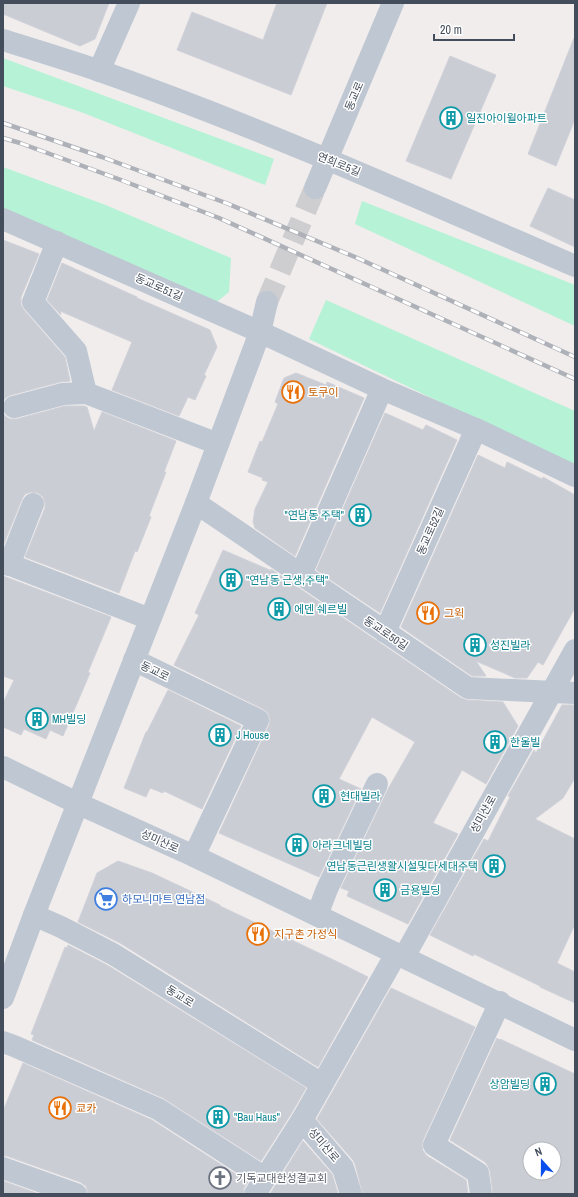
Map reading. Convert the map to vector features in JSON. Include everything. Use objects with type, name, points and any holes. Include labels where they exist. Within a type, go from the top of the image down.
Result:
[{"type":"street","points":[[99,71],[129,3]]},
{"type":"street","name":"동교로","points":[[315,188],[393,3]]},
{"type":"street","name":"연희로5길","points":[[3,40],[99,71],[182,101],[328,159],[575,266]]},
{"type":"street","name":"동교로51길","points":[[3,219],[260,332]]},
{"type":"street","points":[[58,242],[33,302],[76,350],[86,393]]},
{"type":"street","name":"동교로","points":[[5,989],[79,804],[196,503],[260,332],[267,302]]},
{"type":"street","points":[[260,332],[382,389],[476,429],[575,476]]},
{"type":"street","points":[[301,574],[382,389]]},
{"type":"street","points":[[14,407],[63,394],[86,393],[218,444]]},
{"type":"street","name":"동교로52길","points":[[385,632],[476,429]]},
{"type":"street","name":"동교로50길","points":[[196,503],[468,688],[575,693]]},
{"type":"street","points":[[33,504],[6,564],[150,620]]},
{"type":"street","points":[[551,692],[575,650]]},
{"type":"street","name":"동교로","points":[[134,660],[258,720],[194,856]]},
{"type":"street","name":"성미산로","points":[[260,1186],[302,1120],[322,1084],[400,956],[551,692]]},
{"type":"street","name":"성미산로","points":[[3,767],[500,1002],[575,1040]]},
{"type":"street","points":[[317,915],[327,888],[377,784]]},
{"type":"street","name":"동교로","points":[[34,915],[113,954],[322,1084]]},
{"type":"street","points":[[481,1194],[478,1173],[434,1145],[500,1002]]},
{"type":"street","points":[[3,1042],[158,1109],[260,1186]]},
{"type":"street","name":"성미산로","points":[[302,1120],[343,1168],[351,1194]]},
{"type":"street","points":[[3,1168],[76,1194]]},
{"type":"green space","points":[[3,58],[274,159],[265,185],[81,112],[3,86]]},
{"type":"green space","points":[[3,167],[103,204],[231,258],[229,292],[208,309],[3,221]]},
{"type":"green space","points":[[362,201],[575,285],[575,326],[355,224]]},
{"type":"green space","points":[[326,300],[575,411],[575,467],[309,339]]},
{"type":"building","points":[[3,3],[109,3],[95,39],[80,46],[3,14]]},
{"type":"building","points":[[277,3],[327,3],[291,95],[177,50],[192,12],[263,40]]},
{"type":"building","points":[[574,38],[575,119],[556,166],[528,154]]},
{"type":"building","name":"일진아이윌아파트","points":[[450,56],[496,75],[451,179],[406,161]]},
{"type":"building","points":[[548,188],[575,200],[575,247],[530,226]]},
{"type":"building","points":[[3,240],[39,254],[21,297],[21,305],[65,357],[70,381],[60,382],[11,395],[5,398],[3,402]]},
{"type":"building","points":[[62,263],[210,330],[217,347],[204,375],[206,376],[195,400],[188,397],[179,416],[112,390],[132,342],[60,311],[61,315],[47,300]]},
{"type":"building","points":[[296,373],[326,385],[327,382],[364,398],[295,556],[255,528],[253,522],[255,509],[268,482],[262,480],[263,478],[248,472],[260,441],[262,442],[278,404],[275,402],[284,378]]},
{"type":"building","points":[[65,406],[87,407],[94,431],[102,412],[176,441],[149,516],[151,517],[137,552],[135,551],[119,593],[25,557],[45,508],[43,497],[38,493],[31,492],[25,494],[3,546],[3,412],[5,416],[10,419],[17,419]]},
{"type":"building","points":[[385,413],[423,430],[426,425],[457,440],[380,613],[316,570]]},
{"type":"building","points":[[478,455],[505,468],[507,462],[542,479],[543,477],[575,495],[575,608],[543,665],[538,662],[527,678],[515,678],[476,661],[486,676],[472,676],[401,627]]},
{"type":"building","points":[[223,550],[272,571],[271,569],[461,698],[467,700],[503,702],[518,726],[486,784],[462,770],[433,823],[458,834],[408,924],[347,896],[349,891],[341,888],[388,789],[415,742],[372,717],[339,779],[361,789],[319,877],[219,833],[269,725],[270,719],[268,713],[263,709],[174,665],[199,615],[195,613]]},
{"type":"building","points":[[3,576],[111,617],[88,672],[90,673],[63,736],[50,730],[46,739],[24,729],[21,735],[3,727],[3,703],[14,680],[3,676]]},
{"type":"building","points":[[168,690],[241,726],[202,809],[164,791],[163,793],[150,788],[146,797],[124,788],[146,732]]},
{"type":"building","points":[[562,705],[575,705],[575,778],[563,798],[535,819],[575,839],[575,924],[557,963],[575,972],[575,1003],[474,954],[473,956],[430,935],[484,839],[488,841],[510,797],[508,796],[534,750],[536,753]]},
{"type":"building","points":[[118,861],[152,873],[368,977],[318,1067],[120,943],[78,922],[97,873]]},
{"type":"building","points":[[68,945],[107,965],[306,1088],[261,1161],[163,1098],[32,1040],[34,1035],[31,1034],[65,947],[67,948]]},
{"type":"building","points":[[391,988],[475,1027],[422,1145],[423,1151],[427,1156],[466,1180],[468,1194],[363,1194],[353,1160],[317,1119]]},
{"type":"building","points":[[497,1038],[575,1074],[575,1194],[493,1194],[490,1171],[485,1162],[450,1140]]},
{"type":"building","points":[[23,1063],[152,1120],[248,1182],[244,1188],[243,1194],[88,1194],[86,1186],[80,1182],[7,1156],[3,1156],[3,1111]]},
{"type":"building","points":[[303,1141],[332,1174],[338,1194],[270,1194]]},
{"type":"building","points":[[3,1181],[39,1194],[3,1194]]},
{"type":"tunnel","points":[[267,302],[315,188]]},
{"type":"railway","points":[[3,123],[102,157],[226,203],[355,257],[575,357]]},
{"type":"railway","points":[[3,138],[121,180],[219,218],[575,379]]},
{"type":"place","name":"일진아이윌아파트","points":[[451,118]]},
{"type":"place","name":"토쿠이","points":[[293,392]]},
{"type":"place","name":"\"연남동 주택\"","points":[[360,515]]},
{"type":"place","name":"\"연남동 근생,주택\"","points":[[231,580]]},
{"type":"place","name":"에덴 쉐르빌","points":[[279,609]]},
{"type":"place","name":"그윅","points":[[428,613]]},
{"type":"place","name":"성진빌라","points":[[475,645]]},
{"type":"place","name":"MH빌딩","points":[[37,719]]},
{"type":"place","name":"J House","points":[[220,735]]},
{"type":"place","name":"한울빌","points":[[495,742]]},
{"type":"place","name":"현대빌라","points":[[324,796]]},
{"type":"place","name":"아라크네빌딩","points":[[297,845]]},
{"type":"place","name":"연남동근린생활시설및다세대주택","points":[[494,866]]},
{"type":"place","name":"금용빌딩","points":[[385,890]]},
{"type":"place","name":"하모니마트 연남점","points":[[106,899]]},
{"type":"place","name":"지구촌 가정식","points":[[258,934]]},
{"type":"place","name":"상암빌딩","points":[[545,1084]]},
{"type":"place","name":"쿄카","points":[[60,1108]]},
{"type":"place","name":"\"Bau Haus\"","points":[[218,1117]]},
{"type":"place","name":"기독교대한성결교회","points":[[220,1178]]}]
